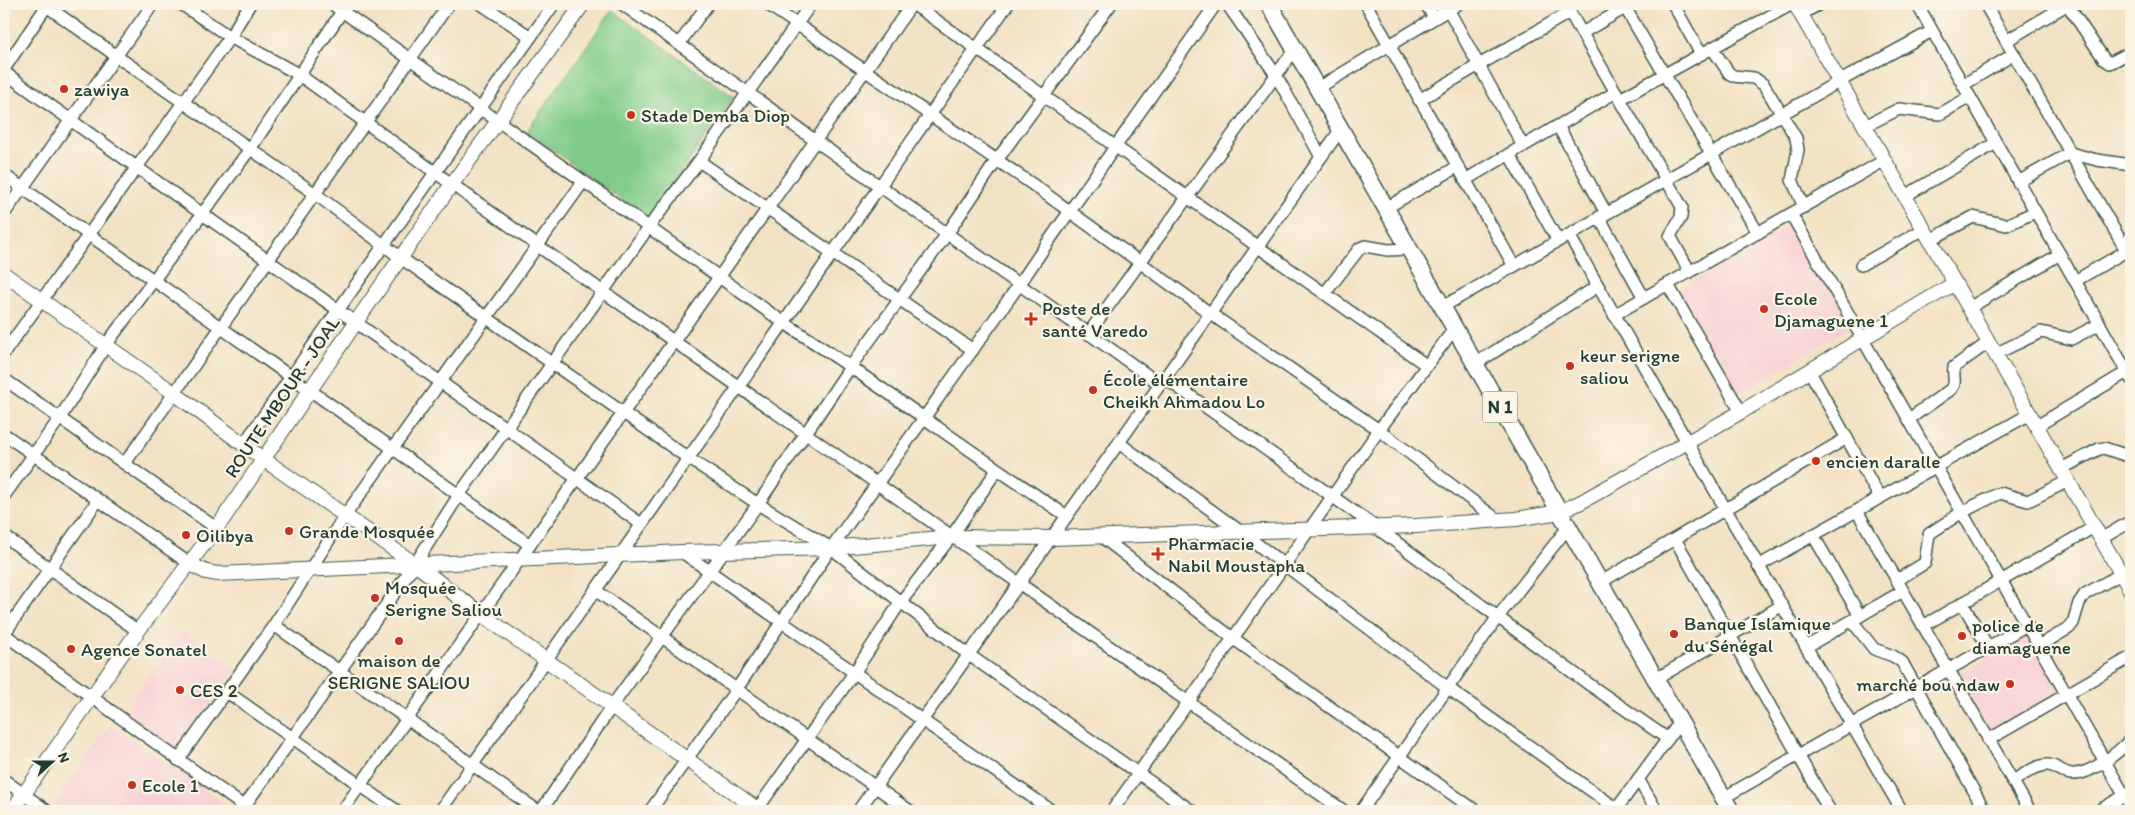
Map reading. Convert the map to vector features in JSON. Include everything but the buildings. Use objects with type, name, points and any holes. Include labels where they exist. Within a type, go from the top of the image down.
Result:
[{"type":"highway","name":"N 1","points":[[1269,4],[1727,804]]},
{"type":"main road","name":"ROUTE MBOUR - JOAL","points":[[12,811],[138,632],[216,528],[452,184],[583,4]]},
{"type":"main road","points":[[1796,7],[2128,583]]},
{"type":"main road","points":[[4,274],[174,393],[344,517],[415,564],[481,614],[758,811]]},
{"type":"main road","points":[[190,564],[206,572],[218,574],[620,554],[831,548],[951,537],[1102,537],[1377,528],[1498,520],[1560,512],[1689,442],[1810,372],[1955,283]]},
{"type":"street","points":[[642,524],[268,259],[200,214],[4,71],[46,4],[401,258],[623,413],[758,504],[831,548],[969,655],[1192,811]]},
{"type":"street","points":[[4,214],[153,4]]},
{"type":"street","points":[[181,4],[230,37],[298,74],[366,121],[538,246],[879,483],[951,537],[1344,811]]},
{"type":"street","points":[[4,354],[40,300],[230,37],[250,4]]},
{"type":"street","points":[[332,4],[345,7],[409,60],[719,278],[852,366],[997,470],[1067,516]]},
{"type":"street","points":[[125,464],[449,4]]},
{"type":"street","points":[[481,4],[531,37]]},
{"type":"street","points":[[244,445],[554,4]]},
{"type":"street","points":[[622,4],[1088,334],[1162,381],[1377,528],[1497,618],[1668,739]]},
{"type":"street","points":[[679,44],[708,4]]},
{"type":"street","points":[[767,4],[997,160],[1211,314],[1379,430],[1498,520]]},
{"type":"street","points":[[98,500],[4,634],[246,810],[293,737],[341,672],[415,564],[459,495],[648,228],[699,161],[811,4]]},
{"type":"street","points":[[342,811],[912,4],[1045,95],[1426,365]]},
{"type":"street","points":[[440,811],[1008,4]]},
{"type":"street","points":[[274,625],[539,811],[708,571],[758,504],[852,366],[947,234],[997,160],[1111,4]]},
{"type":"street","points":[[650,811],[736,690],[831,548],[1019,286],[1216,4]]},
{"type":"street","points":[[1227,4],[1276,75],[1321,157]]},
{"type":"street","points":[[1366,4],[1388,46],[1514,266]]},
{"type":"street","points":[[1426,4],[1434,18]]},
{"type":"street","points":[[1464,180],[1558,126],[1664,74],[1712,48],[1796,7],[1820,4]]},
{"type":"street","points":[[1758,566],[1936,466],[2129,376],[1917,4]]},
{"type":"street","points":[[1985,4],[2129,255]]},
{"type":"street","points":[[2006,40],[2068,4],[2104,59],[2110,63],[2131,52]]},
{"type":"street","points":[[1582,33],[1626,5],[1664,74],[1758,233]]},
{"type":"street","points":[[1676,5],[1701,54]]},
{"type":"street","points":[[4,496],[60,418],[106,345],[200,214],[250,149],[298,74],[345,7]]},
{"type":"street","points":[[1318,88],[1453,7],[1480,64],[1523,146]]},
{"type":"street","points":[[1419,100],[1568,8],[1682,207],[1681,216],[1670,236],[1690,272]]},
{"type":"street","points":[[1442,306],[1932,31]]},
{"type":"street","points":[[1712,48],[1733,76],[1758,80],[1764,85],[1798,144],[1792,180],[1804,207]]},
{"type":"street","points":[[1088,334],[1295,49]]},
{"type":"street","points":[[1963,85],[2014,54]]},
{"type":"street","points":[[1865,126],[1899,109],[1940,114],[1970,97]]},
{"type":"street","points":[[1558,126],[1644,298]]},
{"type":"street","points":[[858,811],[1341,129]]},
{"type":"street","points":[[1905,196],[1996,143]]},
{"type":"street","points":[[2018,182],[2070,152],[2097,160],[2131,165]]},
{"type":"street","points":[[1509,154],[1558,241]]},
{"type":"street","points":[[1614,315],[1885,160]]},
{"type":"street","points":[[699,161],[973,350]]},
{"type":"street","points":[[1386,208],[1457,167]]},
{"type":"street","points":[[4,175],[530,545]]},
{"type":"street","points":[[178,760],[274,625],[344,517],[583,182]]},
{"type":"street","points":[[1860,265],[1973,217],[2006,225],[2036,212]]},
{"type":"street","points":[[1791,214],[2105,762],[2128,794],[2131,807]]},
{"type":"street","points":[[1569,234],[1781,606],[1902,811]]},
{"type":"street","points":[[2129,255],[2131,235]]},
{"type":"street","points":[[1325,293],[1360,248],[1364,246],[1388,250],[1408,249]]},
{"type":"street","points":[[1969,308],[2060,254]]},
{"type":"street","points":[[2075,281],[2129,255]]},
{"type":"street","points":[[1668,285],[1741,412]]},
{"type":"street","points":[[1475,364],[1598,286]]},
{"type":"street","points":[[1909,419],[1954,386],[1954,366],[1992,348],[2037,333],[2046,332],[2071,340],[2100,324]]},
{"type":"street","points":[[1112,811],[1311,530],[1379,430],[1454,329]]},
{"type":"street","points":[[1810,372],[1880,498]]},
{"type":"street","points":[[4,379],[216,528]]},
{"type":"street","points":[[4,434],[190,564]]},
{"type":"street","points":[[1601,582],[1847,438]]},
{"type":"street","points":[[1119,443],[1448,688],[1616,810],[1680,722]]},
{"type":"street","points":[[1897,580],[1925,563],[1929,534],[1932,530],[1962,512],[2000,494],[2028,501],[2099,449],[2104,448],[2131,457]]},
{"type":"street","points":[[758,811],[900,603],[951,537],[997,470]]},
{"type":"street","points":[[1857,511],[2030,811]]},
{"type":"street","points":[[1923,626],[2002,580],[2098,533],[2131,521]]},
{"type":"street","points":[[1361,811],[1497,618],[1569,526]]},
{"type":"street","points":[[1813,535],[1856,618],[1874,648],[1902,662],[1985,811]]},
{"type":"street","points":[[4,536],[50,567],[138,632]]},
{"type":"street","points":[[1102,537],[1234,639],[1476,811]]},
{"type":"street","points":[[1675,539],[1830,811]]},
{"type":"street","points":[[682,552],[1052,811]]},
{"type":"street","points":[[2039,646],[2069,628],[2073,623],[2078,603],[2085,594],[2128,583]]},
{"type":"street","points":[[595,590],[910,811]]},
{"type":"street","points":[[1806,647],[1903,591]]},
{"type":"street","points":[[1962,603],[1988,647]]},
{"type":"street","points":[[1656,679],[1781,606]]},
{"type":"street","points":[[1727,804],[1798,757],[2027,625]]},
{"type":"street","points":[[1988,740],[2131,658]]},
{"type":"street","points":[[227,692],[397,811]]},
{"type":"street","points":[[2013,781],[2042,766],[2051,765],[2072,774],[2082,773],[2105,762],[2131,739]]},
{"type":"street","points":[[1638,779],[1657,811]]},
{"type":"street","points":[[4,780],[47,811]]},
{"type":"street","points":[[2098,811],[2128,794]]},
{"type":"shaded area","name":"Ecole Djamaguene 1","points":[[1794,222],[1852,326],[1734,396],[1676,291]]},
{"type":"shaded area","name":"CES 2","points":[[181,630],[236,669],[178,750],[124,712]]},
{"type":"shaded area","name":"marché bou ndaw","points":[[2027,635],[2062,695],[1992,736],[1957,674]]},
{"type":"shaded area","name":"Ecole 1","points":[[111,725],[232,809],[231,811],[63,811],[54,805]]},
{"type":"green space","name":"Stade Demba Diop","points":[[612,10],[734,97],[648,219],[527,131]]},
{"type":"place","name":"zawiya","points":[[64,89]]},
{"type":"place","name":"Stade Demba Diop","points":[[631,115]]},
{"type":"place","name":"Ecole Djamaguene 1","points":[[1764,309]]},
{"type":"place","name":"Poste de santé Varedo","points":[[1031,319]]},
{"type":"place","name":"keur serigne saliou","points":[[1570,366]]},
{"type":"place","name":"École élémentaire Cheikh Ahmadou Lo","points":[[1093,390]]},
{"type":"place","name":"encien daralle","points":[[1816,461]]},
{"type":"place","name":"Grande Mosquée","points":[[289,531]]},
{"type":"place","name":"Oilibya","points":[[186,535]]},
{"type":"place","name":"Pharmacie Nabil Moustapha","points":[[1158,554]]},
{"type":"place","name":"Mosquée Serigne Saliou","points":[[375,598]]},
{"type":"place","name":"Banque Islamique du Sénégal","points":[[1674,634]]},
{"type":"place","name":"police de diamaguene","points":[[1962,636]]},
{"type":"place","name":"maison de SERIGNE SALIOU","points":[[399,641]]},
{"type":"place","name":"Agence Sonatel","points":[[71,649]]},
{"type":"place","name":"marché bou ndaw","points":[[2010,684]]},
{"type":"place","name":"CES 2","points":[[180,690]]},
{"type":"place","name":"Ecole 1","points":[[132,785]]}]
